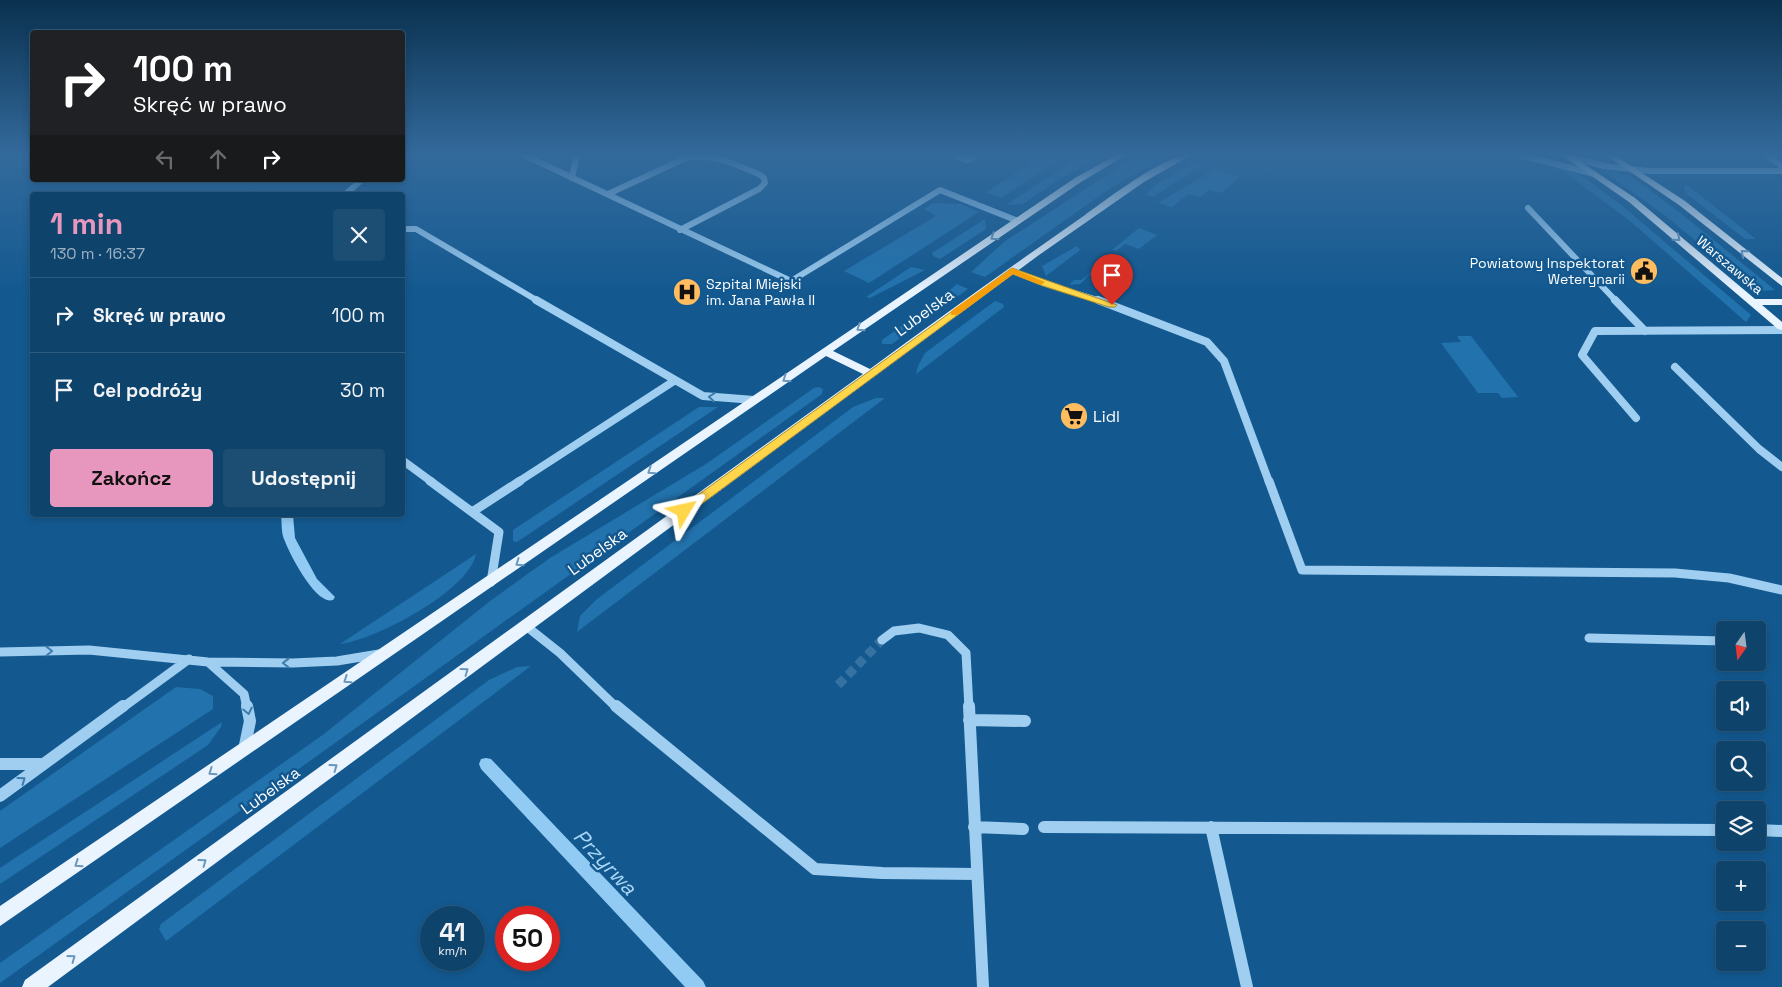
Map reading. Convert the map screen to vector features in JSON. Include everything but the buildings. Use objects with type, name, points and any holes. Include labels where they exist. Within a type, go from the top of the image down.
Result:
[{"type":"main road","name":"Lubelska","points":[[0,917],[1049,200]]},
{"type":"main road","name":"Lubelska","points":[[32,987],[1112,200]]},
{"type":"main road","name":"Warszawska","points":[[1632,200],[1753,302],[1782,329]]},
{"type":"main road","name":"Warszawska","points":[[1678,200],[1782,283]]},
{"type":"main road","points":[[1753,302],[1782,302]]},
{"type":"main road","points":[[826,352],[871,374]]},
{"type":"street","points":[[620,200],[791,281],[924,200]]},
{"type":"street","points":[[680,230],[738,200]]},
{"type":"street","points":[[965,200],[1018,221]]},
{"type":"street","points":[[1528,208],[1644,331]]},
{"type":"street","points":[[405,229],[416,229],[674,381],[704,396],[754,400]]},
{"type":"street","points":[[1012,271],[1046,284],[1094,298],[1207,342],[1215,349],[1224,361],[1302,570],[1675,573],[1726,576],[1782,590]]},
{"type":"street","points":[[1636,418],[1582,355],[1595,331],[1782,329]]},
{"type":"street","points":[[1675,367],[1759,449],[1782,467]]},
{"type":"street","points":[[472,512],[674,381]]},
{"type":"street","points":[[405,462],[499,532],[491,582]]},
{"type":"street","points":[[526,626],[560,653],[615,706],[815,869],[882,873],[977,874]]},
{"type":"street","points":[[882,640],[894,631],[920,628],[948,634],[966,653],[983,987]]},
{"type":"street","points":[[1590,638],[1716,640]]},
{"type":"street","points":[[0,652],[89,650],[208,662],[293,663],[336,661],[387,653]]},
{"type":"street","points":[[0,764],[43,764],[189,659]]},
{"type":"street","points":[[208,662],[244,694],[250,721],[244,750]]},
{"type":"street","points":[[974,827],[1023,829]]},
{"type":"street","points":[[1044,827],[1716,830]]},
{"type":"street","points":[[1211,827],[1247,987]]},
{"type":"street","points":[[1766,830],[1782,831]]},
{"type":"lane","points":[[969,720],[1025,721]]},
{"type":"lane","points":[[0,796],[43,764]]},
{"type":"shaded area","points":[[1013,200],[1029,200],[1023,204],[1006,205]]},
{"type":"shaded area","points":[[1068,200],[1093,200],[985,277],[971,272],[1005,241]]},
{"type":"shaded area","points":[[1163,200],[1181,200],[1172,207],[1158,203]]},
{"type":"shaded area","points":[[1602,200],[1615,200],[1620,204],[1751,315],[1746,322],[1629,220]]},
{"type":"shaded area","points":[[1643,200],[1663,200],[1775,290],[1759,291],[1752,288],[1667,217]]},
{"type":"shaded area","points":[[1695,200],[1706,200],[1756,239],[1745,239]]},
{"type":"shaded area","points":[[933,203],[961,204],[979,212],[869,283],[844,271],[936,216],[924,209]]},
{"type":"shaded area","points":[[985,219],[986,229],[940,259],[933,256],[932,253]]},
{"type":"shaded area","points":[[1139,228],[1157,235],[1139,249],[1125,244],[1116,251],[1112,250]]},
{"type":"shaded area","points":[[1077,246],[1080,250],[1046,276],[1042,266]]},
{"type":"shaded area","points":[[1114,255],[1127,259],[1120,265],[1126,267],[1118,271],[1094,272],[1080,284],[1069,285],[1074,280],[1081,280],[1097,268],[1096,262],[1105,261],[1105,258]]},
{"type":"shaded area","points":[[911,267],[925,270],[870,298],[866,297]]},
{"type":"shaded area","points":[[957,284],[968,289],[892,344],[882,344],[882,340]]},
{"type":"shaded area","points":[[995,301],[1003,304],[1004,307],[916,374],[925,353]]},
{"type":"shaded area","points":[[1457,336],[1471,336],[1518,397],[1502,398],[1498,393],[1478,393],[1441,343],[1461,342]]},
{"type":"shaded area","points":[[819,387],[823,389],[822,394],[0,983],[0,963],[324,734],[490,601],[550,558],[706,464],[814,388]]},
{"type":"shaded area","points":[[876,398],[885,398],[577,632],[580,616],[597,599],[853,407]]},
{"type":"shaded area","points":[[699,407],[718,407],[517,542],[513,541],[513,530]]},
{"type":"shaded area","points":[[476,554],[470,568],[457,583],[439,598],[397,624],[356,641],[340,644]]},
{"type":"shaded area","points":[[531,666],[166,941],[159,929],[161,924],[489,680],[517,667]]},
{"type":"shaded area","points":[[176,687],[200,689],[213,696],[213,709],[0,848],[0,811]]},
{"type":"shaded area","points":[[222,722],[221,727],[208,745],[0,884],[0,868]]},
{"type":"waterway","name":"Przyrwa","points":[[287,517],[289,538],[313,582],[329,597]]},
{"type":"waterway","name":"Przyrwa","points":[[486,764],[697,987]]},
{"type":"tunnel","points":[[838,685],[882,640]]},
{"type":"slow traffic","points":[[954,313],[1012,271],[1041,282]]},
{"type":"place","name":"Powiatowy Inspektorat Weterynarii","points":[[1644,271]]},
{"type":"place","name":"Szpital Miejski im. Jana Pawła II","points":[[687,292]]},
{"type":"place","name":"Lidl","points":[[1074,416]]},
{"type":"route","points":[[684,511],[1012,271],[1112,305]]}]
